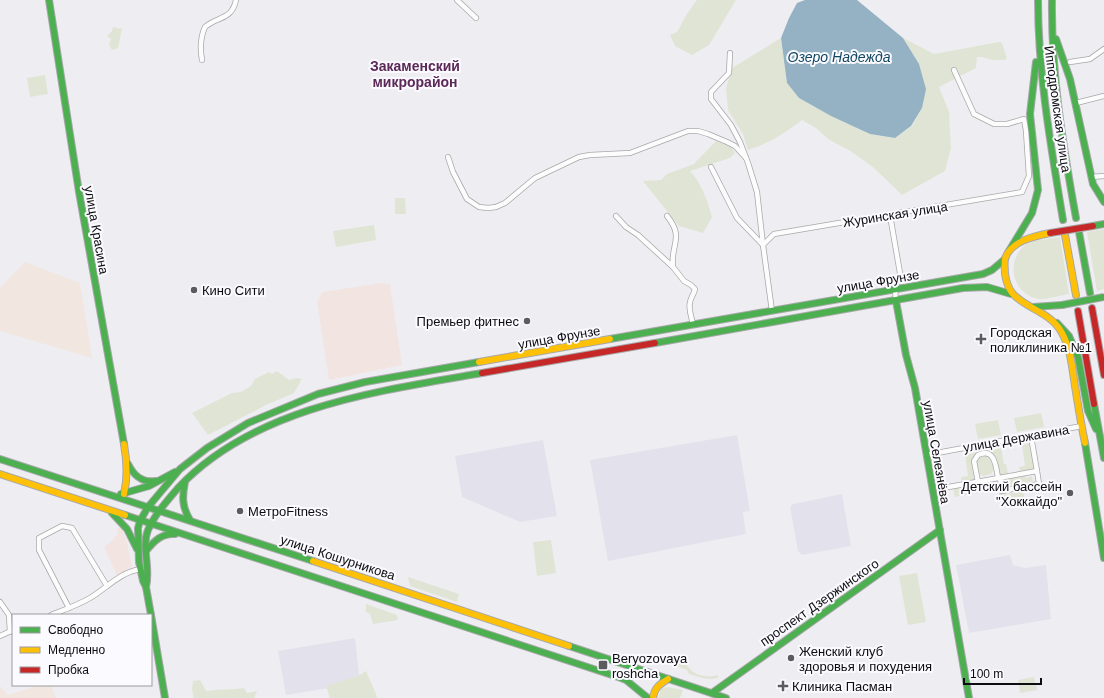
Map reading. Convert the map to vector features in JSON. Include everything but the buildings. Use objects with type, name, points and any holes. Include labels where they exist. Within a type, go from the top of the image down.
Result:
[{"type":"main road","name":"улица Красина","points":[[49,0],[80,199],[127,463],[124,494]]},
{"type":"main road","name":"Ипподромская улица","points":[[1038,0],[1038,46],[1048,133],[1063,220]]},
{"type":"main road","name":"Ипподромская улица","points":[[1052,0],[1056,93],[1063,145],[1076,218]]},
{"type":"main road","points":[[1052,25],[1076,102],[1093,184],[1104,202]]},
{"type":"main road","points":[[1011,294],[1006,280],[1005,259],[1032,213],[1038,190],[1030,114],[1038,46]]},
{"type":"main road","points":[[1009,251],[1021,242],[1037,235],[1104,224]]},
{"type":"main road","points":[[1078,232],[1090,293]]},
{"type":"main road","points":[[1065,235],[1076,295]]},
{"type":"main road","name":"улица Фрунзе","points":[[140,521],[148,507],[180,469],[207,448],[248,423],[318,394],[365,382],[983,274],[992,270],[1005,259]]},
{"type":"main road","name":"улица Фрунзе","points":[[150,524],[185,481],[224,451],[254,433],[321,406],[368,394],[507,368],[963,288],[982,286],[996,288],[1011,294],[1057,323],[1069,336],[1078,358],[1088,411],[1101,441]]},
{"type":"main road","points":[[1031,306],[1042,307],[1104,297]]},
{"type":"main road","name":"улица Селезнёва","points":[[896,300],[906,355],[915,388],[969,698]]},
{"type":"main road","points":[[1092,308],[1104,375]]},
{"type":"main road","points":[[1078,311],[1104,458]]},
{"type":"main road","points":[[1057,323],[1066,344],[1082,426],[1104,558]]},
{"type":"main road","points":[[555,348],[558,360]]},
{"type":"main road","points":[[504,357],[507,368]]},
{"type":"main road","name":"улица Кошурникова","points":[[0,459],[190,520],[668,679],[711,695]]},
{"type":"main road","name":"улица Красина","points":[[127,463],[137,478],[146,482],[160,480]]},
{"type":"main road","points":[[110,495],[124,494],[149,486],[180,469]]},
{"type":"main road","name":"улица Кошурникова","points":[[0,474],[621,678],[626,680],[648,698]]},
{"type":"main road","points":[[185,481],[181,502],[184,513],[190,520]]},
{"type":"main road","points":[[109,511],[122,521],[130,532],[139,554]]},
{"type":"main road","points":[[140,521],[138,538],[139,554],[143,581],[146,587],[151,614]]},
{"type":"main road","points":[[146,587],[149,580],[146,534],[150,524]]},
{"type":"main road","name":"проспект Дзержинского","points":[[711,695],[940,530]]},
{"type":"main road","points":[[146,551],[159,537],[170,533],[180,534]]},
{"type":"main road","points":[[152,621],[165,698]]},
{"type":"main road","points":[[653,698],[654,689],[658,684],[668,679]]},
{"type":"main road","points":[[711,695],[726,698]]},
{"type":"street","points":[[202,60],[200,52],[205,27],[227,16],[233,9],[236,0]]},
{"type":"street","points":[[457,0],[476,18]]},
{"type":"street","points":[[1070,62],[1090,59],[1104,49]]},
{"type":"street","points":[[730,53],[729,73],[711,92],[712,100],[731,125],[740,142],[757,192],[772,311]]},
{"type":"street","name":"Журинская улица","points":[[763,246],[774,234],[1022,192],[1028,176],[1024,119],[1007,124],[994,124],[974,114],[954,70]]},
{"type":"street","points":[[1076,102],[1104,96]]},
{"type":"street","points":[[448,157],[453,172],[467,199],[479,207],[488,208],[496,207],[505,202],[535,178],[579,157],[590,154],[630,153],[688,132],[698,131],[727,142],[735,146],[746,158]]},
{"type":"street","points":[[711,167],[737,218],[763,246]]},
{"type":"street","points":[[1091,177],[1104,176]]},
{"type":"street","points":[[616,216],[626,227],[638,235],[673,267],[684,282],[691,285],[695,289],[690,301],[694,325]]},
{"type":"street","points":[[668,216],[674,224],[676,233],[676,243],[672,259],[673,267]]},
{"type":"street","name":"улица Селезнёва","points":[[884,216],[891,221],[900,273],[894,290],[896,300]]},
{"type":"street","name":"улица Державина","points":[[926,455],[1082,426]]},
{"type":"street","points":[[978,482],[974,461],[978,455],[984,453],[991,455],[994,458],[1002,491],[1039,484],[1032,442]]},
{"type":"street","points":[[943,488],[1037,471]]},
{"type":"street","points":[[69,608],[39,550],[39,538],[62,526],[72,528],[107,586]]},
{"type":"street","points":[[54,614],[80,604],[128,572],[141,569]]},
{"type":"street","points":[[0,602],[8,615],[12,631],[0,636]]},
{"type":"shaded area","points":[[25,262],[80,283],[92,358],[0,331],[0,288]]},
{"type":"shaded area","points":[[381,283],[390,284],[402,365],[329,380],[317,302],[322,292]]},
{"type":"shaded area","points":[[737,435],[750,511],[743,512],[746,534],[608,561],[590,460]]},
{"type":"shaded area","points":[[543,440],[557,516],[520,522],[462,497],[455,456]]},
{"type":"shaded area","points":[[842,494],[851,546],[802,555],[798,551],[790,507],[793,504]]},
{"type":"shaded area","points":[[121,527],[126,539],[132,566],[117,576],[104,547],[118,534],[116,529]]},
{"type":"shaded area","points":[[1010,555],[1013,565],[1025,568],[1046,565],[1051,619],[969,633],[956,565]]},
{"type":"shaded area","points":[[355,638],[360,683],[286,695],[278,651]]},
{"type":"shaded area","points":[[0,686],[8,695],[37,686],[51,686],[56,698],[0,698]]},
{"type":"green space","points":[[697,0],[736,0],[709,45],[692,55],[675,46],[670,35],[677,32]]},
{"type":"green space","points":[[113,27],[122,29],[118,48],[112,50],[109,45],[111,39],[107,36],[112,31]]},
{"type":"green space","points":[[781,38],[787,83],[799,98],[831,116],[870,134],[895,138],[912,126],[922,108],[919,64],[903,38],[934,54],[999,42],[1002,43],[1007,58],[1005,60],[992,60],[977,57],[976,68],[939,87],[949,112],[951,148],[945,171],[902,195],[874,168],[852,152],[828,139],[816,128],[802,120],[776,138],[748,150],[743,134],[728,110],[726,88],[732,68]]},
{"type":"green space","points":[[45,75],[48,94],[30,97],[27,78]]},
{"type":"green space","points":[[716,141],[731,147],[735,153],[730,158],[690,171],[701,187],[712,217],[703,233],[679,226],[643,181],[661,180],[667,174],[694,164]]},
{"type":"green space","points":[[395,198],[405,198],[406,214],[395,214]]},
{"type":"green space","points":[[374,225],[376,240],[336,247],[333,231]]},
{"type":"green space","points":[[1104,229],[1104,289],[1097,291],[1087,232]]},
{"type":"green space","points":[[1060,237],[1069,294],[1042,299],[1030,296],[1018,285],[1015,277],[1015,261],[1018,253],[1024,246],[1031,242]]},
{"type":"green space","points":[[277,371],[289,380],[297,378],[302,379],[294,393],[266,405],[208,435],[192,413],[232,393],[241,392],[251,386],[255,379],[269,372],[272,374]]},
{"type":"green space","points":[[1041,413],[1044,427],[1017,432],[1014,418]]},
{"type":"green space","points":[[998,420],[1001,435],[978,439],[975,424]]},
{"type":"green space","points":[[1031,443],[1036,470],[1020,472],[1019,467],[1025,466],[1022,445]]},
{"type":"green space","points":[[1001,448],[1004,464],[1006,464],[1008,474],[1000,477],[996,457],[988,451]]},
{"type":"green space","points":[[977,452],[973,461],[976,481],[962,484],[961,477],[968,476],[965,455]]},
{"type":"green space","points":[[987,455],[994,466],[994,469],[991,474],[983,476],[979,474],[976,463],[980,457]]},
{"type":"green space","points":[[1025,475],[1026,478],[1032,476],[1033,483],[1006,488],[1004,479]]},
{"type":"green space","points":[[1000,480],[1003,495],[1023,491],[1025,502],[1002,508],[998,488],[992,489],[991,481]]},
{"type":"green space","points":[[979,483],[981,492],[955,497],[953,488]]},
{"type":"green space","points":[[551,540],[556,573],[537,576],[533,542]]},
{"type":"green space","points":[[917,573],[926,622],[908,625],[899,576]]},
{"type":"green space","points":[[408,577],[459,594],[457,602],[410,586]]},
{"type":"green space","points":[[366,604],[397,615],[398,620],[373,624],[370,614],[366,612]]},
{"type":"green space","points":[[683,662],[697,674],[708,676],[717,675],[719,677],[712,679],[700,678],[689,674],[687,670],[672,665]]},
{"type":"green space","points":[[366,671],[377,698],[330,698],[326,686],[358,676]]},
{"type":"green space","points":[[1034,677],[1037,690],[1020,693],[1018,680]]},
{"type":"green space","points":[[200,680],[206,691],[244,688],[247,693],[257,691],[254,698],[194,698],[192,690],[193,681]]},
{"type":"green space","points":[[668,687],[683,690],[680,698],[658,698],[661,689]]},
{"type":"water","name":"Озеро Надежда","points":[[805,0],[857,0],[903,38],[919,64],[926,89],[922,108],[911,126],[895,138],[870,134],[831,116],[799,98],[787,83],[781,38],[797,3]]},
{"type":"traffic: fast","points":[[49,0],[79,192],[124,444]]},
{"type":"traffic: fast","points":[[1038,0],[1040,55],[1043,83],[1063,220]]},
{"type":"traffic: fast","points":[[1052,0],[1052,28],[1056,83],[1062,137],[1076,218]]},
{"type":"traffic: fast","points":[[1056,39],[1070,79],[1093,184],[1104,202]]},
{"type":"traffic: fast","points":[[1009,251],[1032,213],[1038,190],[1030,114],[1036,62]]},
{"type":"traffic: fast","points":[[1093,226],[1104,224]]},
{"type":"traffic: fast","points":[[1079,232],[1090,293]]},
{"type":"traffic: fast","points":[[610,339],[983,274],[992,270],[1005,259]]},
{"type":"traffic: fast","points":[[655,343],[963,288],[987,287],[1011,294]]},
{"type":"traffic: fast","points":[[1062,305],[1104,297]]},
{"type":"traffic: fast","points":[[896,301],[906,355],[915,388],[969,698]]},
{"type":"traffic: fast","points":[[1033,307],[1062,305]]},
{"type":"traffic: fast","points":[[1057,323],[1069,336],[1078,357],[1088,411],[1096,429]]},
{"type":"traffic: fast","points":[[151,614],[146,587],[143,581],[139,562],[138,528],[140,521],[148,507],[180,469],[207,448],[248,423],[318,394],[365,382],[479,362]]},
{"type":"traffic: fast","points":[[146,587],[147,572],[145,543],[148,530],[154,519],[178,488],[209,461],[243,438],[280,421],[320,407],[360,396],[401,387],[482,373]]},
{"type":"traffic: fast","points":[[1094,404],[1104,458]]},
{"type":"traffic: fast","points":[[1085,443],[1104,558]]},
{"type":"traffic: fast","points":[[0,459],[313,561]]},
{"type":"traffic: fast","points":[[128,464],[139,478],[147,481],[156,481]]},
{"type":"traffic: fast","points":[[121,494],[149,486],[175,472]]},
{"type":"traffic: fast","points":[[185,482],[183,502],[185,511],[190,520]]},
{"type":"traffic: fast","points":[[112,513],[127,529],[137,549]]},
{"type":"traffic: fast","points":[[125,515],[621,678],[626,680],[648,698]]},
{"type":"traffic: fast","points":[[712,693],[940,530]]},
{"type":"traffic: fast","points":[[146,551],[162,536],[175,534]]},
{"type":"traffic: fast","points":[[152,621],[165,698]]},
{"type":"traffic: fast","points":[[569,646],[726,698]]},
{"type":"traffic: slow","points":[[1050,233],[1024,240],[1012,248],[1005,259],[1005,277],[1013,294],[1058,326],[1065,339],[1071,359],[1085,443]]},
{"type":"traffic: slow","points":[[1065,235],[1076,295]]},
{"type":"traffic: slow","points":[[479,362],[610,339]]},
{"type":"traffic: slow","points":[[124,444],[127,469],[124,494]]},
{"type":"traffic: slow","points":[[0,474],[125,515]]},
{"type":"traffic: slow","points":[[313,561],[569,646]]},
{"type":"traffic: slow","points":[[653,698],[658,687],[668,679]]},
{"type":"traffic: jam","points":[[1050,233],[1093,226]]},
{"type":"traffic: jam","points":[[1092,308],[1104,375]]},
{"type":"traffic: jam","points":[[1078,311],[1094,404]]},
{"type":"traffic: jam","points":[[482,373],[655,343]]},
{"type":"place","name":"Кино Сити","points":[[194,290]]},
{"type":"place","name":"Премьер фитнес","points":[[527,321]]},
{"type":"place","name":"Городская поликлиника №1","points":[[981,339]]},
{"type":"place","name":"Детский бассейн \"Хоккайдо\"","points":[[1070,493]]},
{"type":"place","name":"МетроFitness","points":[[240,511]]},
{"type":"place","name":"Женский клуб здоровья и похудения","points":[[791,658]]},
{"type":"place","name":"Beryozovaya roshcha","points":[[603,665]]},
{"type":"place","name":"Клиника Пасман","points":[[783,686]]},
{"type":"district","name":"Закаменский микрорайон","points":[[415,74]]}]
